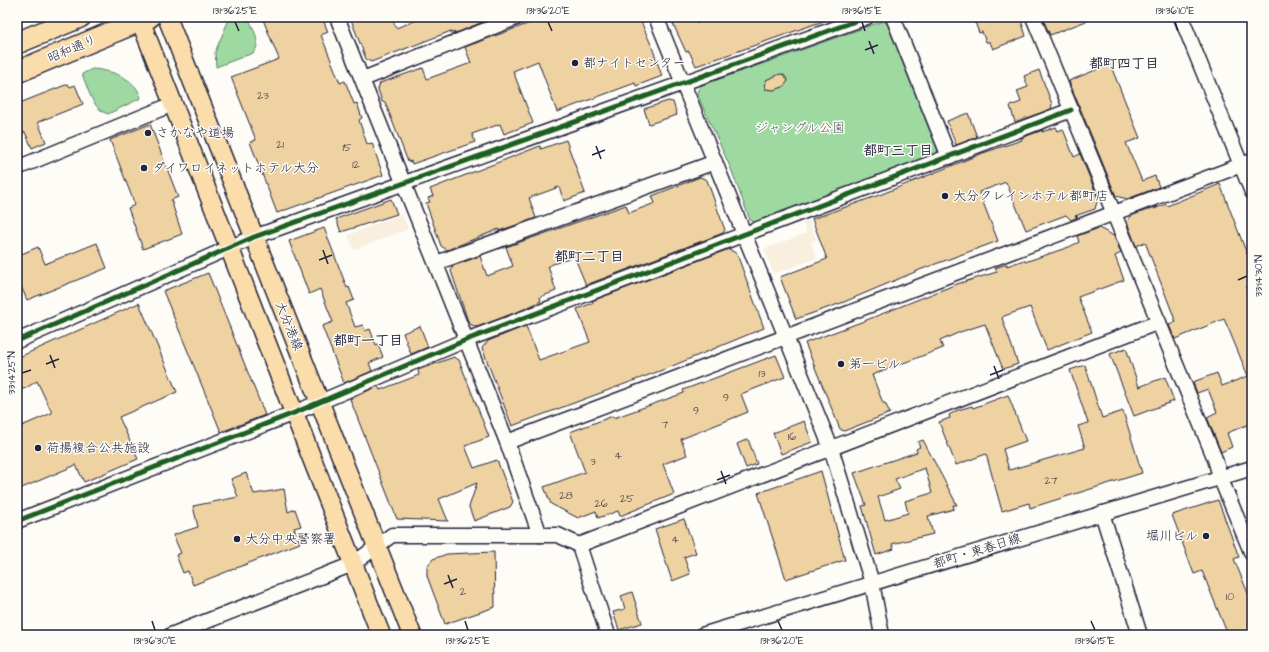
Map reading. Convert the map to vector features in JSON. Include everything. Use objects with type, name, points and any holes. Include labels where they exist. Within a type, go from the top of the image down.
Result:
[{"type":"highway","name":"昭和通り","points":[[17,43],[80,17]]},
{"type":"highway","name":"昭和通り","points":[[17,72],[143,18]]},
{"type":"main road","name":"大分港線","points":[[167,17],[412,635]]},
{"type":"main road","name":"大分港線","points":[[143,18],[173,104],[381,635]]},
{"type":"street","points":[[337,17],[507,442],[540,535]]},
{"type":"street","points":[[363,79],[518,17]]},
{"type":"street","points":[[656,17],[831,448],[872,583],[882,635]]},
{"type":"street","points":[[17,341],[254,237],[867,17]]},
{"type":"street","points":[[893,17],[950,157]]},
{"type":"street","points":[[1033,17],[1159,322],[1252,554]]},
{"type":"street","points":[[1181,17],[1246,163],[1252,192]]},
{"type":"street","points":[[17,168],[173,104]]},
{"type":"street","points":[[17,521],[294,413],[466,340],[1071,110]]},
{"type":"street","points":[[436,264],[715,162]]},
{"type":"street","points":[[507,442],[1246,163]]},
{"type":"street","points":[[171,635],[353,564],[392,535],[558,535],[579,545],[1159,322]]},
{"type":"street","name":"都町・東春日線","points":[[702,635],[1252,468]]},
{"type":"street","points":[[1102,513],[1140,635]]},
{"type":"street","points":[[579,545],[608,635]]},
{"type":"shaded area","points":[[402,214],[408,229],[354,250],[348,235]]},
{"type":"shaded area","points":[[809,220],[816,239],[811,242],[817,258],[774,274],[764,249],[807,233],[803,223]]},
{"type":"green space","points":[[230,17],[248,17],[256,35],[256,49],[253,53],[216,67],[215,52]]},
{"type":"green space","name":"ジャングル公園","points":[[883,21],[890,25],[938,148],[936,155],[756,223],[750,220],[731,169],[698,96],[697,92],[700,86]]},
{"type":"green space","points":[[92,69],[107,71],[122,76],[134,85],[141,98],[108,114],[98,108],[94,103],[82,74]]},
{"type":"building","points":[[262,17],[322,17],[328,32],[321,35],[340,83],[345,81],[354,104],[357,103],[362,118],[359,120],[367,144],[372,143],[383,175],[277,213],[250,142],[256,140],[231,77],[279,59]]},
{"type":"building","points":[[350,17],[392,17],[396,28],[425,17],[483,17],[485,21],[459,32],[451,33],[451,31],[371,62],[366,59]]},
{"type":"building","points":[[546,17],[594,17],[596,22],[609,17],[639,17],[652,47],[662,76],[636,86],[635,83],[557,112],[538,61],[513,71],[533,123],[504,134],[500,124],[472,134],[475,142],[412,164],[411,161],[408,162],[385,102],[382,102],[378,89],[380,83],[423,68],[427,79],[471,63],[465,47]]},
{"type":"building","points":[[670,17],[695,17],[697,23],[715,17],[828,17],[829,19],[696,66],[689,51],[686,52]]},
{"type":"building","points":[[973,17],[1020,17],[1026,36],[993,49],[990,42],[986,42],[982,32],[979,33]]},
{"type":"building","points":[[1042,17],[1094,17],[1094,18],[1050,35]]},
{"type":"building","points":[[1110,64],[1140,138],[1126,143],[1142,181],[1155,176],[1159,187],[1127,199],[1116,196],[1069,81]]},
{"type":"building","points":[[1039,70],[1052,104],[1051,109],[1015,122],[1010,106],[1021,102],[1017,91],[1028,87],[1024,76]]},
{"type":"building","points":[[780,74],[784,75],[788,81],[783,87],[774,90],[765,89],[766,80]]},
{"type":"building","points":[[68,84],[70,87],[75,85],[83,104],[38,122],[46,142],[32,148],[25,132],[17,135],[17,104]]},
{"type":"building","points":[[668,101],[673,102],[677,115],[649,124],[644,109]]},
{"type":"building","points":[[968,113],[977,137],[956,145],[947,121]]},
{"type":"building","name":"ダイワロイネットホテル大分","points":[[150,124],[178,197],[171,200],[182,234],[143,249],[128,208],[135,205],[110,140]]},
{"type":"building","points":[[1056,127],[1058,131],[1063,129],[1074,157],[1080,154],[1098,198],[1095,209],[1075,216],[1078,217],[1071,220],[1066,215],[1026,230],[1006,182],[979,192],[998,241],[922,269],[844,302],[796,319],[780,277],[827,259],[812,219],[882,194],[983,153],[1022,140],[1021,138]]},
{"type":"building","points":[[566,140],[585,193],[564,201],[559,187],[529,198],[536,218],[499,231],[499,229],[447,250],[441,246],[426,203],[430,202],[428,198],[433,196],[430,189],[540,146],[541,149]]},
{"type":"building","points":[[700,177],[707,180],[725,230],[723,233],[586,285],[574,256],[548,266],[556,291],[540,297],[541,301],[520,311],[477,327],[469,324],[451,271],[453,266],[480,256],[487,276],[513,266],[506,247],[626,205],[629,213],[655,203],[652,196]]},
{"type":"building","points":[[1220,184],[1252,267],[1252,285],[1246,287],[1252,302],[1252,423],[1227,433],[1232,447],[1221,452],[1207,417],[1217,412],[1208,389],[1197,393],[1193,382],[1217,373],[1222,386],[1248,376],[1224,319],[1175,339],[1169,325],[1176,322],[1145,242],[1136,246],[1127,222],[1131,216],[1158,206],[1154,209],[1166,204],[1167,206]]},
{"type":"building","points":[[391,199],[397,214],[341,232],[336,219]]},
{"type":"building","points":[[324,228],[347,288],[349,287],[354,300],[346,303],[355,327],[363,325],[365,331],[370,329],[376,345],[378,344],[383,357],[369,363],[372,371],[344,383],[322,326],[333,322],[320,289],[309,294],[289,241]]},
{"type":"building","points":[[1099,228],[1114,236],[1121,253],[1115,256],[1124,280],[1078,297],[1092,332],[1047,350],[1030,307],[1004,316],[1002,318],[1018,364],[1003,369],[985,324],[960,332],[940,341],[943,348],[872,375],[883,403],[885,403],[890,413],[844,431],[840,429],[805,343],[957,284],[997,272],[995,268],[1007,264],[1007,266],[1024,260],[1025,262],[1069,247],[1079,242],[1077,236]]},
{"type":"building","points":[[97,243],[107,268],[27,300],[17,277],[17,256],[38,247],[45,264]]},
{"type":"building","points":[[729,249],[737,254],[764,328],[665,369],[512,426],[482,348],[488,341],[526,326],[539,360],[590,342],[577,309],[593,303],[592,301]]},
{"type":"building","points":[[208,273],[265,415],[221,432],[163,291]]},
{"type":"building","points":[[139,303],[177,392],[119,417],[138,459],[84,482],[76,465],[17,490],[17,428],[52,413],[37,381],[26,388],[17,391],[17,358]]},
{"type":"building","points":[[420,326],[428,347],[411,354],[403,333]]},
{"type":"building","points":[[1126,348],[1139,387],[1165,377],[1174,401],[1134,416],[1110,354]]},
{"type":"building","points":[[776,355],[785,377],[741,394],[748,412],[681,439],[687,455],[663,464],[674,494],[620,516],[618,511],[598,518],[596,511],[578,518],[551,504],[544,487],[585,472],[570,432],[613,416],[614,418],[684,393],[683,390]]},
{"type":"building","points":[[454,357],[459,360],[489,437],[465,446],[474,468],[497,460],[513,502],[510,507],[474,521],[469,507],[477,483],[439,499],[448,521],[397,519],[350,399],[378,386],[380,390],[419,375],[418,370]]},
{"type":"building","points":[[1085,365],[1102,418],[1123,411],[1142,473],[1030,508],[1029,503],[1002,511],[986,454],[956,465],[939,422],[950,418],[949,415],[958,410],[972,406],[973,408],[1008,395],[1026,441],[1003,449],[1009,470],[1085,448],[1078,426],[1088,423],[1070,370]]},
{"type":"building","points":[[804,421],[812,442],[781,454],[773,433]]},
{"type":"building","points":[[748,439],[757,464],[746,468],[737,444]]},
{"type":"building","points":[[923,440],[957,505],[953,505],[954,509],[928,516],[933,534],[892,544],[894,549],[876,555],[862,506],[866,505],[854,473],[917,452],[916,449],[920,447],[918,442]],"holes":[[[925,468],[932,493],[905,501],[908,513],[885,520],[878,497],[900,489],[895,479]]]},
{"type":"building","points":[[821,471],[845,560],[786,579],[758,493]]},
{"type":"building","name":"大分中央警察署","points":[[246,473],[254,494],[284,489],[288,512],[295,509],[301,526],[294,528],[300,543],[193,585],[188,571],[183,573],[176,555],[181,553],[173,535],[198,527],[193,506],[238,497],[231,479]]},
{"type":"building","points":[[1218,500],[1239,557],[1234,559],[1252,603],[1252,635],[1228,635],[1202,571],[1194,574],[1172,515]]},
{"type":"building","points":[[684,519],[696,553],[684,557],[690,574],[672,581],[655,529]]},
{"type":"building","points":[[494,552],[495,607],[445,624],[427,576],[427,566],[433,559],[447,554]]},
{"type":"building","points":[[632,592],[642,623],[619,630],[613,612],[625,609],[621,596]]},
{"type":"cycle path","points":[[17,341],[254,237],[867,17]]},
{"type":"cycle path","points":[[17,521],[294,413],[466,340],[1071,110]]},
{"type":"place","name":"都ナイトセンター","points":[[575,63]]},
{"type":"place","name":"さかなや道場","points":[[148,133]]},
{"type":"place","name":"ダイワロイネットホテル大分","points":[[144,168]]},
{"type":"place","name":"大分クレインホテル都町店","points":[[945,196]]},
{"type":"place","name":"第一ビル","points":[[841,364]]},
{"type":"place","name":"荷揚複合公共施設","points":[[38,448]]},
{"type":"place","name":"堀川ビル","points":[[1206,536]]},
{"type":"place","name":"大分中央警察署","points":[[237,539]]},
{"type":"district","name":"都町四丁目","points":[[1124,64]]},
{"type":"district","name":"都町三丁目","points":[[898,151]]},
{"type":"district","name":"都町二丁目","points":[[589,257]]},
{"type":"district","name":"都町一丁目","points":[[368,341]]}]
